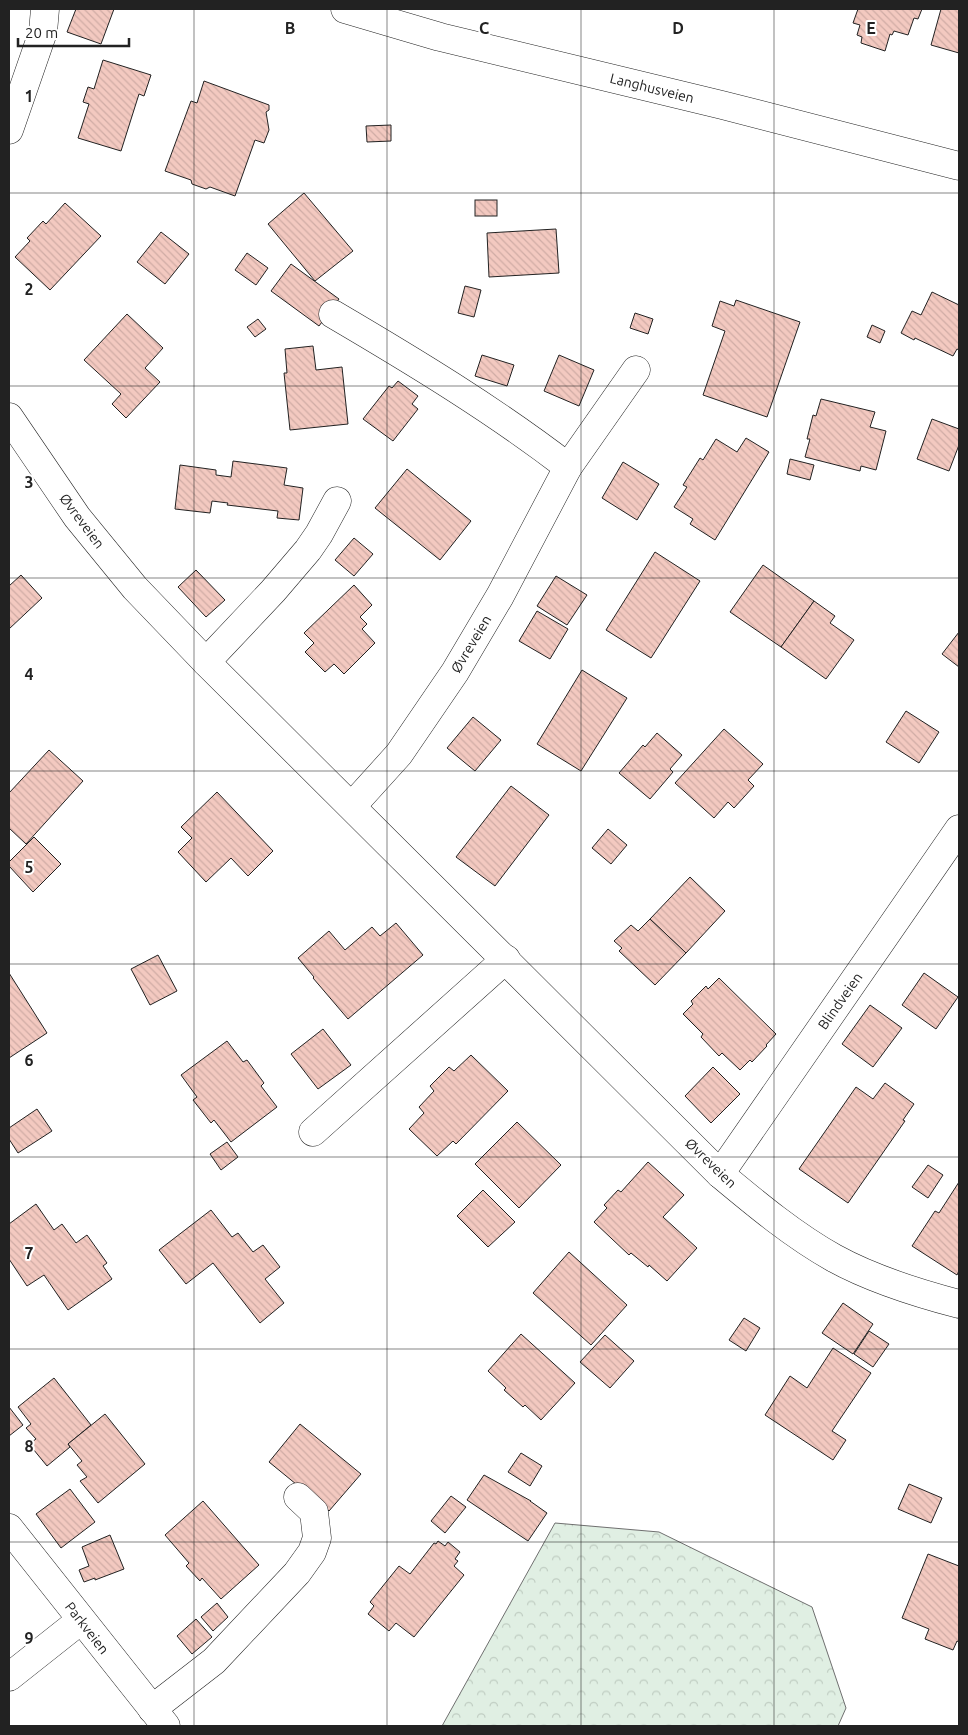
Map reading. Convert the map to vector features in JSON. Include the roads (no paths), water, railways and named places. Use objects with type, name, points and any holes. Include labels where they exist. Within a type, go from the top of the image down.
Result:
[{"type":"street","points":[[9,130],[43,32],[45,9]]},
{"type":"street","name":"Langhusveien","points":[[345,9],[440,37],[722,105],[959,166]]},
{"type":"street","points":[[333,314],[394,350],[522,432],[568,467]]},
{"type":"street","name":"Øvreveien","points":[[352,806],[399,754],[455,672],[500,596],[568,467],[636,370]]},
{"type":"street","name":"Øvreveien","points":[[9,417],[77,518],[135,588],[206,662],[720,1174],[770,1215],[833,1258],[886,1281],[959,1304]]},
{"type":"street","points":[[206,662],[273,591],[308,550],[337,501]]},
{"type":"street","name":"Blindveien","points":[[720,1174],[959,829]]},
{"type":"street","points":[[313,1132],[506,959]]},
{"type":"street","points":[[159,1718],[297,1573],[312,1552],[316,1538],[314,1512],[298,1497]]},
{"type":"street","name":"Parkveien","points":[[9,1528],[159,1718]]},
{"type":"street","points":[[9,1677],[81,1620]]}]
